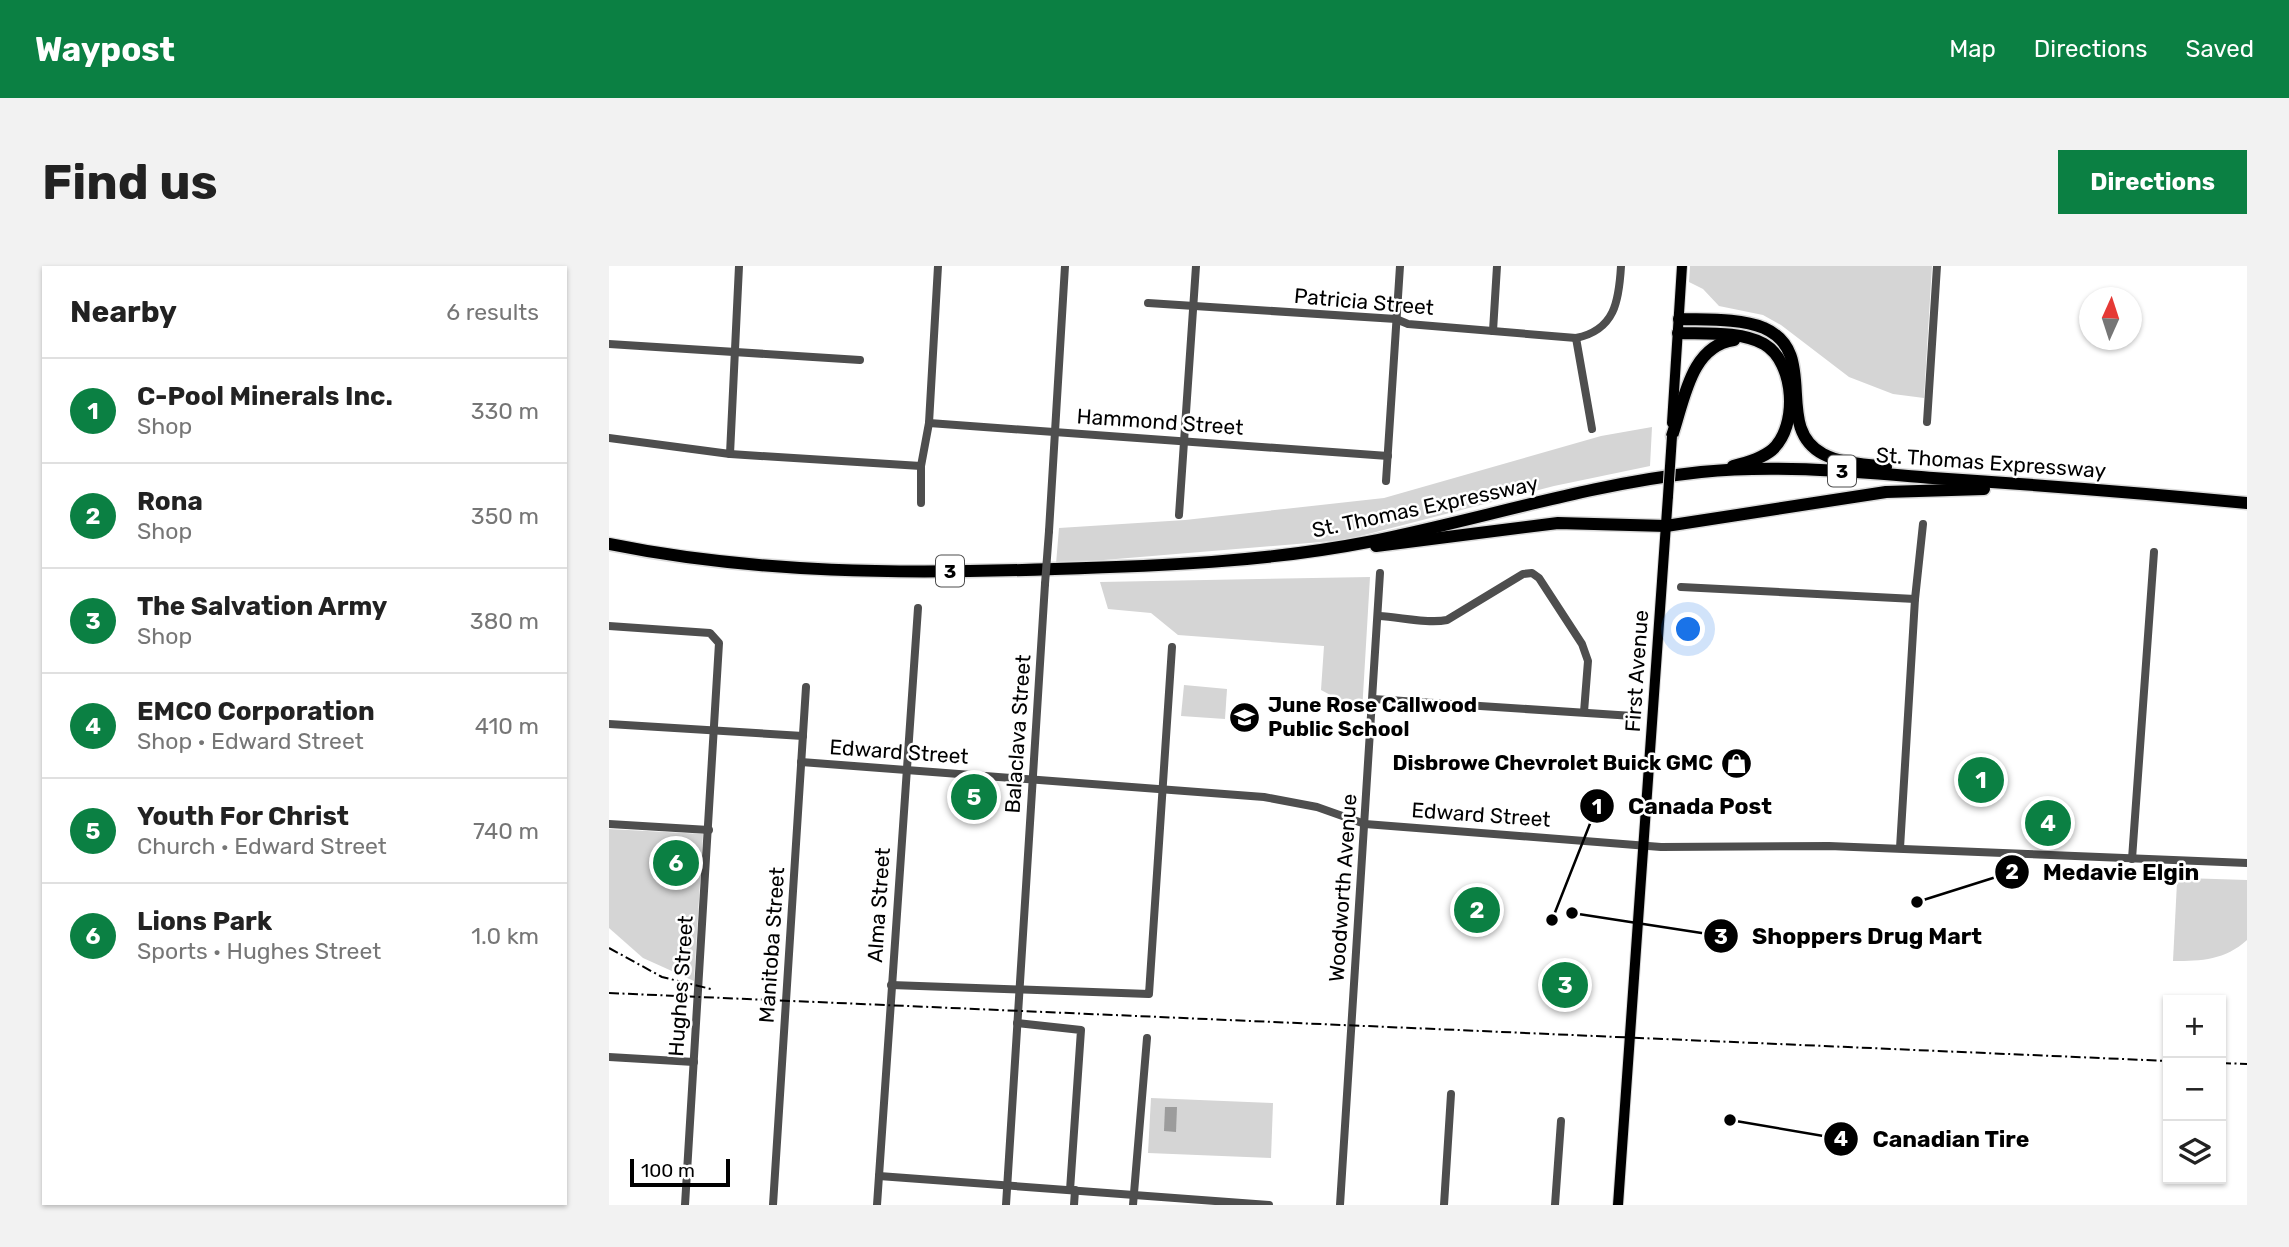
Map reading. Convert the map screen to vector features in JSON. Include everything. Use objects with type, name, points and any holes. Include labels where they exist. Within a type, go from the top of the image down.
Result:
[{"type":"highway","points":[[1679,319],[1752,325],[1762,327],[1780,339],[1796,368],[1798,426],[1807,441],[1823,454],[1847,462],[1946,473],[1979,481]]},
{"type":"highway","points":[[1678,333],[1756,341],[1773,351],[1785,369],[1789,393],[1786,429],[1781,439],[1765,455],[1705,471]]},
{"type":"highway","points":[[1672,436],[1701,358],[1709,349],[1727,341],[1756,341]]},
{"type":"highway","name":"St. Thomas Expressway","points":[[609,544],[731,564],[878,571],[1105,568],[1293,554],[1369,541],[1613,486],[1705,471],[1818,471],[2247,503]]},
{"type":"highway","points":[[1293,554],[1405,544],[1558,523],[1666,526],[1832,499],[1921,490],[2166,495]]},
{"type":"main road","name":"First Avenue","points":[[1618,1205],[1682,266]]},
{"type":"street","points":[[730,454],[739,266]]},
{"type":"street","points":[[921,503],[921,466],[929,423],[938,266]]},
{"type":"street","name":"Balaclava Street","points":[[1006,1205],[1065,266]]},
{"type":"street","points":[[1179,515],[1196,266]]},
{"type":"street","points":[[1387,481],[1399,266]]},
{"type":"street","points":[[1493,331],[1497,266]]},
{"type":"street","points":[[1593,429],[1576,338],[1602,328],[1613,314],[1618,302],[1621,266]]},
{"type":"street","points":[[1927,422],[1937,266]]},
{"type":"street","name":"Patricia Street","points":[[1148,303],[1396,319],[1408,324],[1576,338]]},
{"type":"street","points":[[609,344],[860,360]]},
{"type":"street","name":"Hammond Street","points":[[929,423],[1388,456]]},
{"type":"street","points":[[609,438],[730,454],[921,466]]},
{"type":"street","points":[[1900,848],[1915,599],[1923,524]]},
{"type":"street","points":[[2132,859],[2154,552]]},
{"type":"street","name":"Woodworth Avenue","points":[[1340,1205],[1380,573]]},
{"type":"street","points":[[1378,616],[1415,618],[1434,623],[1447,620],[1523,574],[1532,573],[1539,578],[1582,644],[1588,661],[1584,712]]},
{"type":"street","points":[[1681,587],[1915,599]]},
{"type":"street","name":"Alma Street","points":[[877,1205],[918,608]]},
{"type":"street","name":"Hughes Street","points":[[609,626],[710,632],[719,643],[685,1205]]},
{"type":"street","points":[[891,985],[1149,994],[1160,789],[1172,646]]},
{"type":"street","name":"Manitoba Street","points":[[773,1205],[806,687]]},
{"type":"street","points":[[1373,699],[1633,716]]},
{"type":"street","points":[[609,724],[803,736]]},
{"type":"street","name":"Edward Street","points":[[801,762],[1292,801],[1365,824],[1643,845],[1900,848],[2247,863]]},
{"type":"street","points":[[609,824],[709,830]]},
{"type":"street","points":[[1017,1023],[1081,1030],[1074,1205]]},
{"type":"street","points":[[1133,1205],[1147,1038]]},
{"type":"street","points":[[609,1057],[694,1062]]},
{"type":"street","points":[[1444,1205],[1451,1094]]},
{"type":"street","points":[[1555,1205],[1561,1121]]},
{"type":"street","points":[[879,1176],[1269,1205]]},
{"type":"shaded area","points":[[1690,266],[1932,266],[1924,398],[1893,394],[1849,377],[1781,325],[1763,315],[1719,306],[1703,289],[1689,282]]},
{"type":"shaded area","points":[[1652,427],[1650,466],[1554,486],[1345,540],[1056,564],[1059,528],[1185,520],[1384,498],[1601,436]]},
{"type":"shaded area","points":[[1370,577],[1362,712],[1321,690],[1324,646],[1178,635],[1151,613],[1108,609],[1100,582]]},
{"type":"shaded area","points":[[1184,685],[1227,689],[1225,719],[1181,716]]},
{"type":"shaded area","points":[[609,829],[703,834],[694,981],[643,958],[609,928]]},
{"type":"shaded area","points":[[2184,878],[2247,880],[2247,940],[2230,952],[2213,958],[2173,961],[2177,882]]},
{"type":"shaded area","points":[[1151,1098],[1273,1103],[1271,1158],[1148,1153]]},
{"type":"shaded area","points":[[1165,1107],[1177,1107],[1176,1132],[1164,1131]]},
{"type":"railway","points":[[609,948],[662,977],[711,989]]},
{"type":"railway","points":[[609,993],[2163,1061]]},
{"type":"railway","points":[[2226,1063],[2247,1064]]},
{"type":"place","name":"June Rose Callwood Public School","points":[[1245,717]]},
{"type":"place","name":"Disbrowe Chevrolet Buick GMC","points":[[1736,763]]},
{"type":"place","name":"C-Pool Minerals Inc.","points":[[1981,780]]},
{"type":"place","name":"Youth For Christ","points":[[974,797]]},
{"type":"place","name":"EMCO Corporation","points":[[2048,823]]},
{"type":"place","name":"Lions Park","points":[[676,863]]},
{"type":"place","name":"Medavie Elgin","points":[[1917,902]]},
{"type":"place","name":"Rona","points":[[1477,910]]},
{"type":"place","name":"Shoppers Drug Mart","points":[[1572,913]]},
{"type":"place","name":"Canada Post","points":[[1552,920]]},
{"type":"place","name":"The Salvation Army","points":[[1565,985]]},
{"type":"place","name":"Canadian Tire","points":[[1730,1120]]}]
